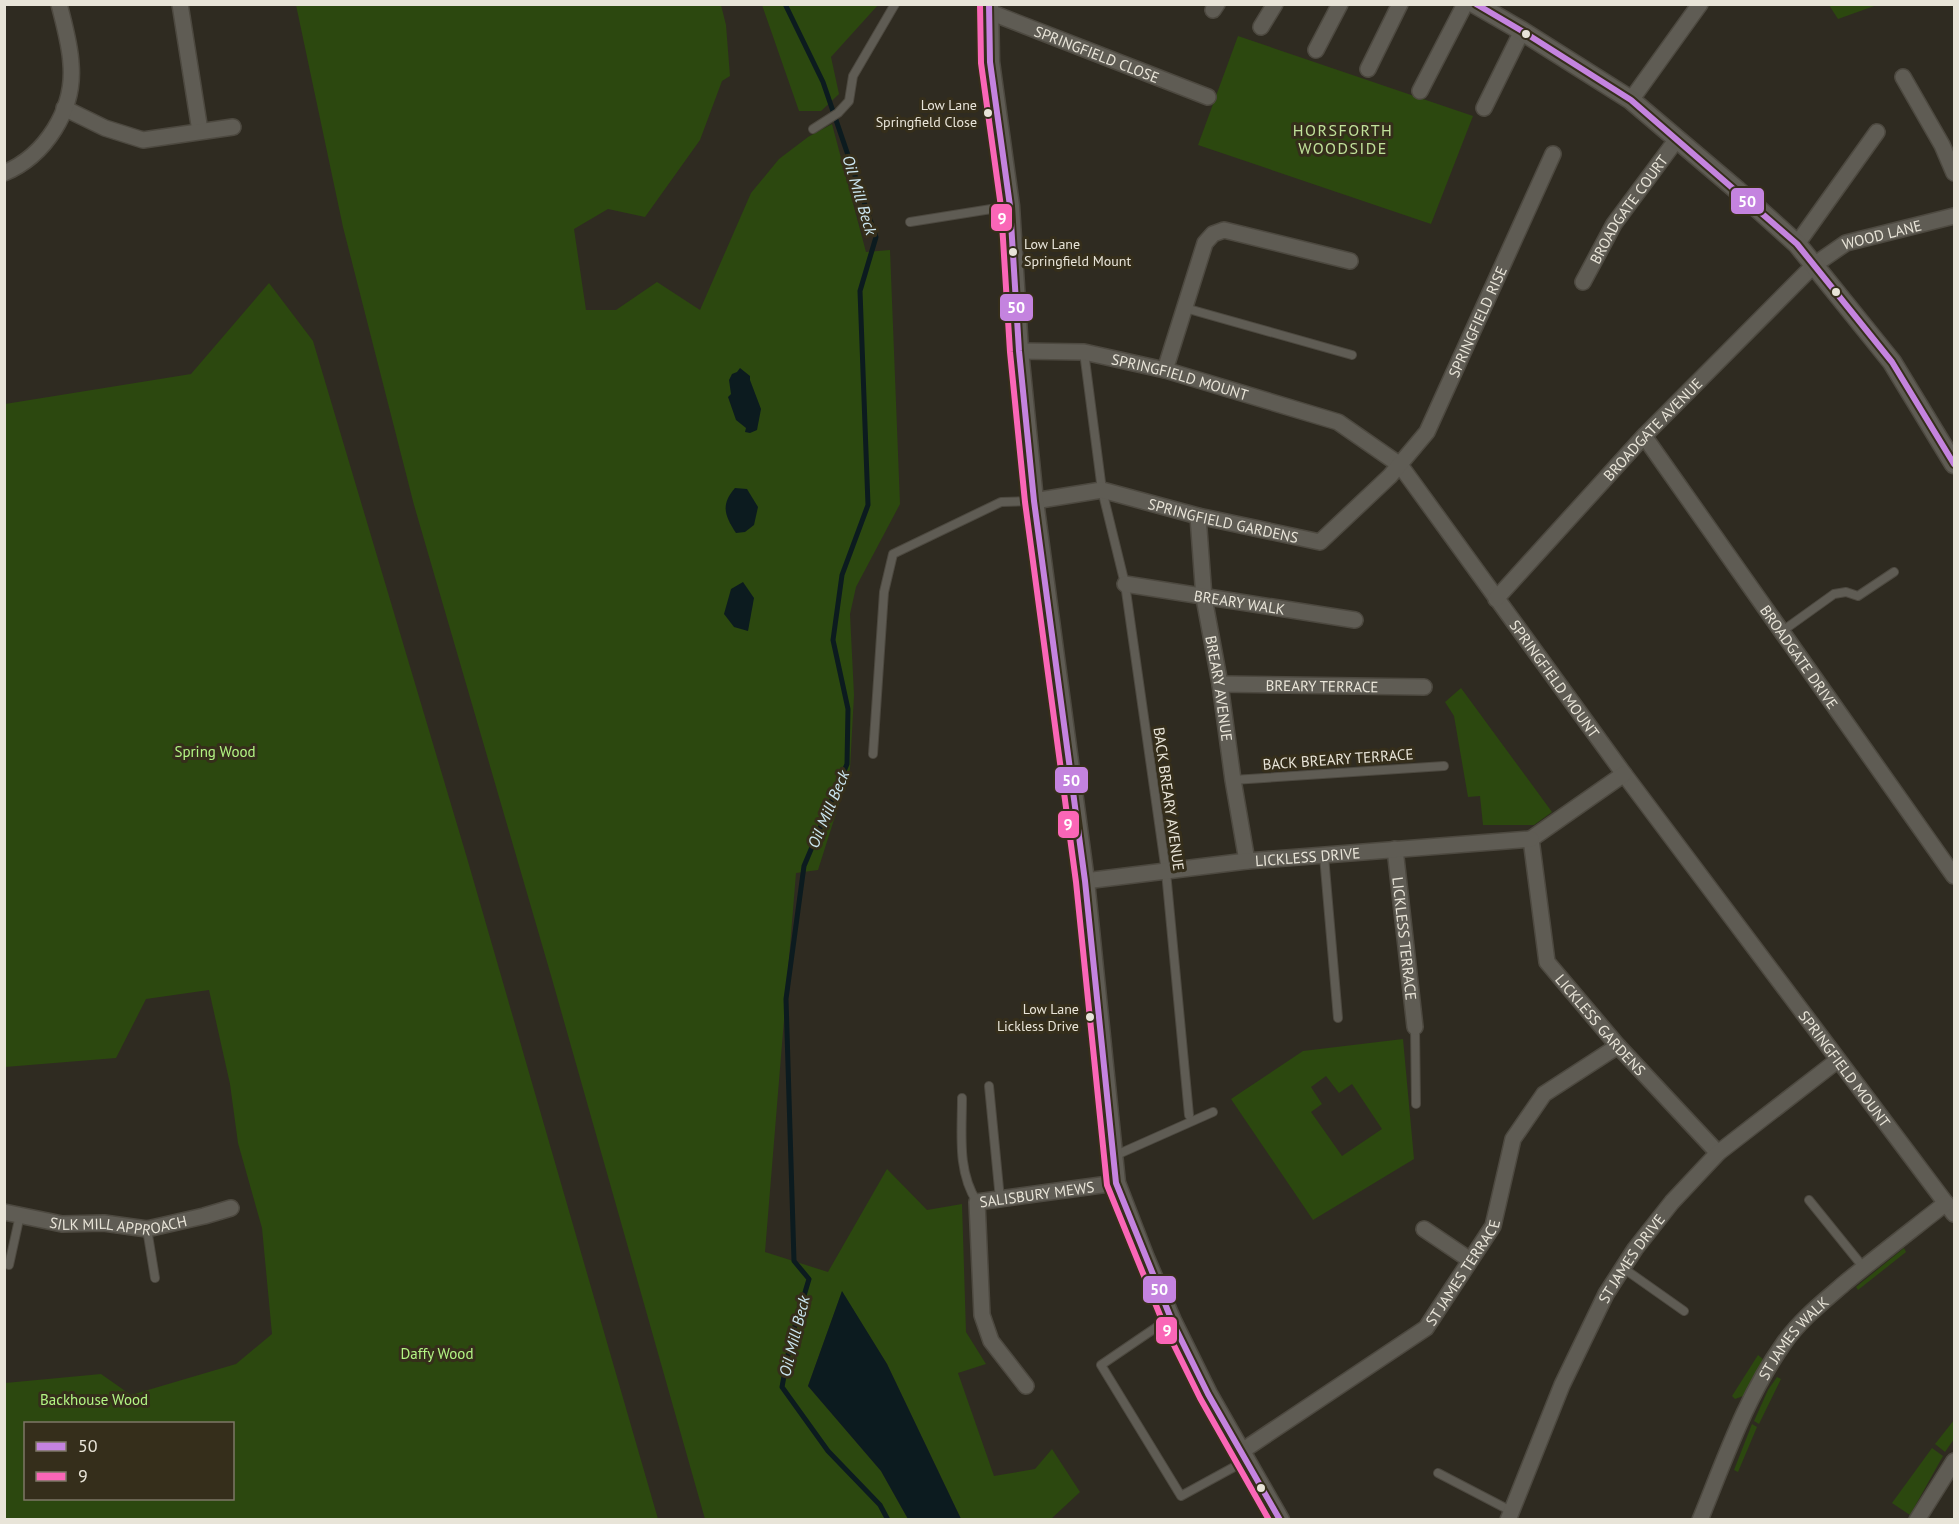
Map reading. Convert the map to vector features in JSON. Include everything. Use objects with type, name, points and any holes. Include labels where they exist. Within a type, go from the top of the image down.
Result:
[{"type":"street","points":[[4,173],[17,168],[39,151],[57,127],[69,95],[72,66],[59,4]]},
{"type":"street","points":[[180,4],[200,131]]},
{"type":"street","points":[[1261,27],[1275,4]]},
{"type":"street","points":[[1316,50],[1340,4]]},
{"type":"street","points":[[1368,69],[1400,4]]},
{"type":"street","points":[[1420,91],[1465,4]]},
{"type":"street","points":[[1631,100],[1700,4]]},
{"type":"street","points":[[1483,6],[1631,100],[1797,244],[1892,362],[1954,464]]},
{"type":"street","points":[[988,8],[990,62],[1010,206],[1019,351],[1035,501],[1085,881],[1116,1183],[1171,1318],[1208,1394],[1280,1520]]},
{"type":"street","name":"SPRINGFIELD CLOSE","points":[[988,8],[1208,97]]},
{"type":"street","points":[[1484,108],[1522,31]]},
{"type":"street","points":[[1903,76],[1942,145],[1954,173]]},
{"type":"street","points":[[64,108],[105,128],[143,140],[233,128]]},
{"type":"street","points":[[1797,244],[1877,132]]},
{"type":"street","name":"BROADGATE COURT","points":[[1583,282],[1614,224],[1677,139]]},
{"type":"street","name":"SPRINGFIELD RISE","points":[[1388,479],[1427,432],[1553,154]]},
{"type":"street","name":"WOOD LANE","points":[[1814,265],[1846,243],[1954,216]]},
{"type":"street","points":[[1165,370],[1205,243],[1213,234],[1224,230],[1350,261]]},
{"type":"street","name":"BROADGATE AVENUE","points":[[1496,598],[1644,436],[1814,265]]},
{"type":"street","name":"SPRINGFIELD MOUNT","points":[[1019,351],[1084,352],[1165,370],[1338,422],[1400,465],[1624,774],[1951,1208]]},
{"type":"street","name":"BROADGATE DRIVE","points":[[1644,436],[1954,876]]},
{"type":"street","name":"SPRINGFIELD GARDENS","points":[[1035,501],[1102,490],[1198,516],[1320,542],[1388,479]]},
{"type":"street","name":"BREARY AVENUE","points":[[1198,516],[1204,597],[1220,684],[1247,861]]},
{"type":"street","name":"BREARY WALK","points":[[1125,584],[1355,620]]},
{"type":"street","name":"BREARY TERRACE","points":[[1220,684],[1424,687]]},
{"type":"street","points":[[1531,839],[1624,774]]},
{"type":"street","name":"LICKLESS DRIVE","points":[[1085,881],[1247,861],[1531,839]]},
{"type":"street","name":"LICKLESS GARDENS","points":[[1531,839],[1547,962],[1618,1046],[1718,1153]]},
{"type":"street","name":"LICKLESS TERRACE","points":[[1395,849],[1415,1028]]},
{"type":"street","name":"ST JAMES TERRACE","points":[[1245,1456],[1426,1328],[1493,1226],[1513,1138],[1544,1094],[1618,1046]]},
{"type":"street","name":"ST JAMES DRIVE","points":[[1509,1515],[1562,1385],[1606,1294],[1635,1249],[1672,1202],[1718,1153],[1838,1060]]},
{"type":"street","name":"SALISBURY MEWS","points":[[1026,1386],[991,1341],[982,1314],[977,1202],[1116,1183]]},
{"type":"street","name":"SILK MILL APPROACH","points":[[4,1212],[62,1224],[104,1223],[147,1229],[231,1208]]},
{"type":"street","name":"ST JAMES WALK","points":[[1700,1520],[1740,1420],[1755,1390],[1785,1342],[1805,1318],[1864,1268],[1951,1208]]},
{"type":"street","points":[[1424,1229],[1470,1260]]},
{"type":"street","points":[[1917,1519],[1954,1461]]},
{"type":"lane","points":[[813,129],[838,113],[849,101],[853,76],[895,4]]},
{"type":"lane","points":[[910,222],[1010,206]]},
{"type":"lane","points":[[1185,308],[1352,355]]},
{"type":"lane","name":"BACK BREARY AVENUE","points":[[1084,352],[1102,490],[1125,584],[1166,872],[1189,1115]]},
{"type":"lane","points":[[873,754],[884,592],[893,554],[1001,502],[1035,501]]},
{"type":"lane","points":[[1781,632],[1834,594],[1846,592],[1858,596],[1894,572]]},
{"type":"lane","name":"BACK BREARY TERRACE","points":[[1233,780],[1444,766]]},
{"type":"lane","points":[[1324,856],[1338,1018]]},
{"type":"lane","points":[[1415,1028],[1416,1104]]},
{"type":"lane","points":[[989,1086],[1000,1199]]},
{"type":"lane","points":[[962,1098],[962,1165],[977,1202]]},
{"type":"lane","points":[[1112,1156],[1213,1112]]},
{"type":"lane","points":[[1809,1200],[1864,1268]]},
{"type":"lane","points":[[9,1265],[20,1215]]},
{"type":"lane","points":[[147,1229],[155,1278]]},
{"type":"lane","points":[[1623,1268],[1684,1311]]},
{"type":"lane","points":[[1171,1318],[1101,1365],[1182,1496],[1245,1456]]},
{"type":"lane","points":[[1438,1473],[1509,1515]]},
{"type":"green space","points":[[296,5],[721,5],[726,25],[730,76],[722,81],[700,140],[645,217],[608,209],[574,229],[586,310],[616,310],[657,282],[700,310],[751,193],[779,159],[808,137],[832,124],[866,252],[890,250],[900,504],[856,587],[850,614],[854,695],[850,769],[818,870],[796,873],[765,1252],[828,1272],[887,1169],[927,1210],[962,1204],[966,1332],[986,1364],[958,1373],[994,1476],[1035,1469],[1052,1449],[1080,1492],[1051,1519],[961,1519],[887,1364],[842,1292],[808,1386],[881,1471],[908,1519],[705,1519],[552,979],[414,505],[343,227]]},
{"type":"green space","points":[[762,5],[878,5],[831,57],[839,94],[821,111],[799,111]]},
{"type":"green space","points":[[1829,5],[1877,5],[1838,19]]},
{"type":"green space","points":[[1238,36],[1473,116],[1431,224],[1198,145]]},
{"type":"green space","points":[[269,283],[313,341],[467,858],[658,1519],[5,1519],[5,1383],[101,1374],[131,1395],[236,1364],[272,1334],[262,1228],[238,1143],[230,1084],[209,990],[146,999],[116,1058],[5,1067],[5,404],[191,374]]},
{"type":"green space","points":[[1461,688],[1552,812],[1534,825],[1483,825],[1480,796],[1468,797],[1454,716],[1445,702]]},
{"type":"green space","points":[[1403,1039],[1414,1159],[1313,1220],[1231,1099],[1303,1051]],"holes":[[[1326,1076],[1339,1093],[1352,1084],[1382,1129],[1342,1156],[1311,1112],[1322,1104],[1311,1087]]]},
{"type":"green space","points":[[1904,1248],[1906,1252],[1858,1290],[1856,1287]]},
{"type":"green space","points":[[1758,1355],[1764,1360],[1743,1396],[1735,1399],[1732,1396]]},
{"type":"green space","points":[[1777,1377],[1781,1379],[1759,1424],[1754,1421],[1768,1390]]},
{"type":"green space","points":[[1954,1420],[1954,1439],[1945,1452],[1935,1444]]},
{"type":"green space","points":[[1752,1424],[1757,1427],[1738,1472],[1734,1470]]},
{"type":"green space","points":[[1932,1448],[1943,1456],[1910,1515],[1892,1503]]},
{"type":"shaded area","points":[[740,368],[750,376],[761,409],[757,430],[750,433],[745,432],[746,428],[736,420],[728,397],[731,394],[729,380],[732,374]]},
{"type":"shaded area","points":[[735,488],[747,489],[758,507],[754,525],[745,532],[736,533],[727,516],[727,500]]},
{"type":"shaded area","points":[[743,582],[754,598],[748,631],[734,627],[724,614],[731,589]]},
{"type":"shaded area","points":[[842,1291],[887,1364],[961,1519],[908,1519],[881,1471],[808,1386]]},
{"type":"waterway","name":"Oil Mill Beck","points":[[785,4],[823,82],[876,237],[860,291],[868,505],[842,575],[833,640],[848,709],[847,764],[804,866],[786,999],[794,1261],[809,1279],[791,1339],[782,1387],[828,1451],[880,1505],[888,1520]]},
{"type":"transit line","name":"9","points":[[980,4],[981,63],[1001,207],[1010,352],[1025,502],[1076,882],[1107,1185],[1164,1325],[1200,1398],[1269,1520]]},
{"type":"transit line","name":"50","points":[[989,4],[990,62],[1010,206],[1019,351],[1034,501],[1085,881],[1116,1183],[1172,1321],[1208,1394],[1280,1520]]},
{"type":"transit line","name":"50","points":[[1476,4],[1631,100],[1797,244],[1892,362],[1954,464]]},
{"type":"place","name":"Low Lane Springfield Close","points":[[988,113]]},
{"type":"place","name":"Low Lane Springfield Mount","points":[[1013,252]]},
{"type":"place","name":"Low Lane Lickless Drive","points":[[1090,1017]]},
{"type":"district","name":"HORSFORTH WOODSIDE","points":[[1343,139]]},
{"type":"park label","name":"Spring Wood","points":[[215,751]]},
{"type":"park label","name":"Daffy Wood","points":[[437,1353]]},
{"type":"park label","name":"Backhouse Wood","points":[[94,1399]]}]
